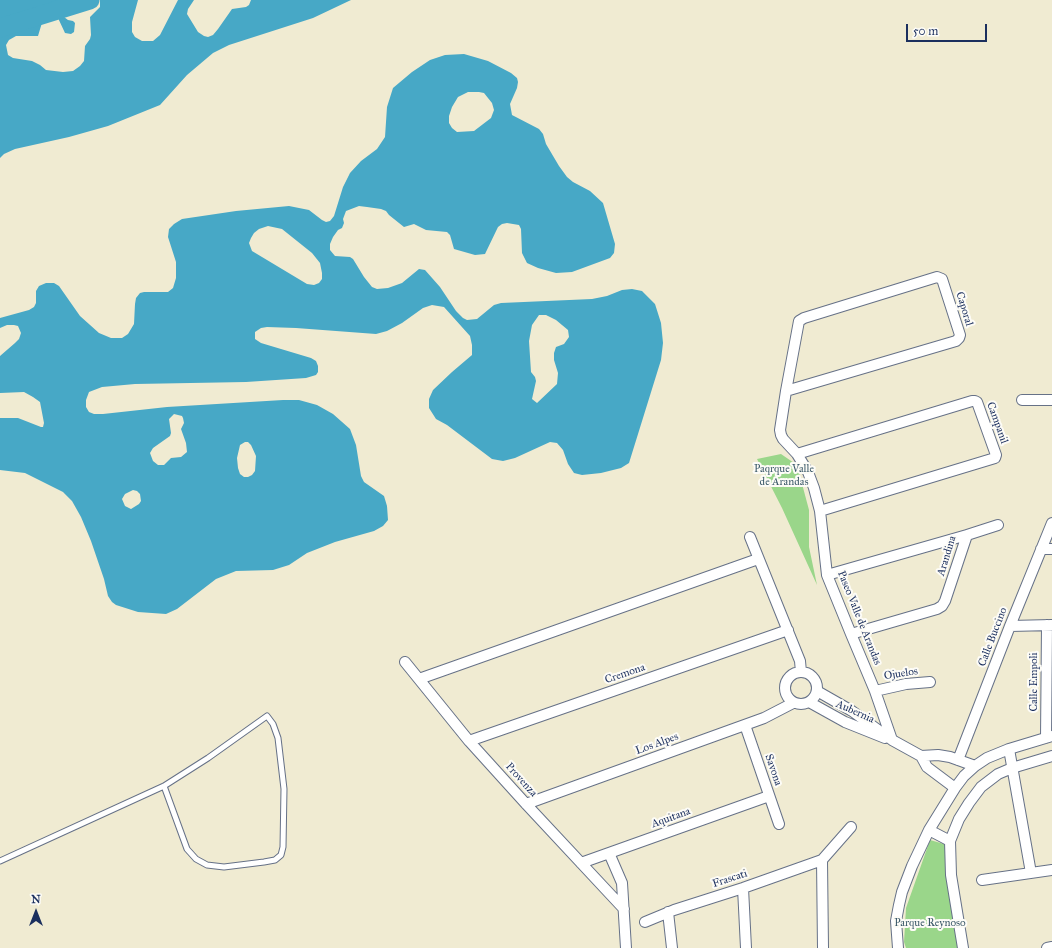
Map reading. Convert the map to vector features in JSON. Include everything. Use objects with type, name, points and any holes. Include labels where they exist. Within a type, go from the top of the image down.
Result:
[{"type":"street","name":"Caporal","points":[[786,391],[956,341],[960,335],[942,279],[940,277],[800,321]]},
{"type":"street","name":"Paseo Valle de Arandas","points":[[800,321],[786,391],[781,435],[797,454],[808,472],[820,511],[827,575],[875,691],[892,740]]},
{"type":"street","points":[[1022,400],[1052,400]]},
{"type":"street","name":"Campanil","points":[[797,454],[972,401],[977,402],[996,455],[995,458],[820,511]]},
{"type":"street","name":"Calle Buccino","points":[[958,760],[1010,626],[1052,524]]},
{"type":"street","points":[[966,535],[998,525]]},
{"type":"street","name":"Arandina","points":[[827,575],[966,535]]},
{"type":"street","name":"Arandina","points":[[851,634],[937,609],[942,606],[945,601],[966,535]]},
{"type":"street","points":[[750,537],[800,661],[801,672]]},
{"type":"street","points":[[1041,549],[1052,549]]},
{"type":"street","points":[[419,680],[758,559]]},
{"type":"street","points":[[1010,626],[1049,625]]},
{"type":"street","name":"Calle Empoli","points":[[1049,625],[1049,737]]},
{"type":"street","name":"Cremona","points":[[469,741],[788,630]]},
{"type":"street","name":"Provenza","points":[[405,662],[469,741],[624,910]]},
{"type":"street","points":[[801,672],[808,674],[813,678],[817,691],[809,702],[801,704],[793,702],[786,694],[786,682],[795,674],[801,672]]},
{"type":"street","name":"Ojuelos","points":[[875,691],[906,684],[930,682]]},
{"type":"street","name":"Aubernia","points":[[817,691],[852,711],[892,740],[921,756],[938,755],[975,766]]},
{"type":"street","name":"Los Alpes","points":[[526,804],[745,725],[770,715],[793,702]]},
{"type":"street","name":"Aubernia","points":[[809,702],[845,722],[892,740]]},
{"type":"street","name":"Savona","points":[[745,725],[779,824]]},
{"type":"street","points":[[898,948],[896,921],[899,905],[912,866],[929,830],[955,788],[964,776],[987,758],[1009,749],[1049,737]]},
{"type":"street","points":[[1009,749],[1031,873]]},
{"type":"street","name":"Aubernia","points":[[921,756],[927,767],[955,788]]},
{"type":"street","points":[[963,948],[951,875],[950,841],[959,819],[982,786],[998,774],[1012,768],[1052,756]]},
{"type":"street","name":"Aquitana","points":[[581,863],[769,796]]},
{"type":"street","points":[[823,948],[822,860],[850,827]]},
{"type":"street","points":[[929,830],[950,841]]},
{"type":"street","points":[[609,853],[622,883],[626,948]]},
{"type":"street","name":"Frascati","points":[[645,922],[668,912],[743,888],[822,860]]},
{"type":"street","points":[[982,880],[1052,870]]},
{"type":"street","points":[[743,888],[746,948]]},
{"type":"street","points":[[668,912],[672,948]]},
{"type":"street","points":[[1047,948],[1052,947]]},
{"type":"lane","points":[[0,861],[164,786],[208,758],[267,716],[273,724],[278,738],[284,789],[283,847],[281,855],[275,860],[224,868],[207,865],[196,859],[187,849],[164,786]]},
{"type":"green space","name":"Paqrque Valle de Arandas","points":[[781,454],[797,465],[809,510],[809,547],[817,585],[782,508],[757,459]]},
{"type":"green space","name":"Parque Reynoso","points":[[930,840],[944,844],[949,852],[947,872],[958,948],[906,948],[904,942],[906,908]]},
{"type":"water","points":[[0,0],[64,0],[64,17],[75,23],[74,32],[71,34],[65,33],[58,18],[48,13],[44,16],[38,36],[16,36],[9,40],[6,45],[8,55],[13,58],[32,61],[46,70],[63,72],[73,71],[84,61],[85,46],[91,35],[90,17],[100,7],[100,0],[138,0],[132,22],[132,32],[135,37],[142,41],[153,41],[160,35],[178,0],[194,0],[188,9],[187,14],[198,32],[208,37],[213,35],[232,9],[246,7],[249,5],[251,0],[351,0],[313,18],[229,45],[213,53],[187,75],[160,105],[108,126],[69,137],[15,149],[4,154],[0,158]]},
{"type":"water","points":[[464,54],[488,61],[511,73],[517,78],[517,88],[510,104],[512,115],[539,129],[543,134],[546,144],[567,177],[590,191],[603,203],[615,244],[614,253],[610,258],[572,272],[556,273],[527,263],[522,253],[521,229],[519,225],[507,223],[502,224],[498,227],[485,254],[475,255],[454,249],[450,235],[447,232],[426,230],[414,224],[404,227],[386,211],[359,206],[346,211],[342,228],[338,230],[333,237],[330,244],[330,250],[335,256],[350,257],[353,259],[372,287],[377,289],[388,288],[402,283],[419,269],[425,270],[440,287],[456,311],[467,320],[477,319],[494,305],[501,303],[592,299],[607,296],[622,290],[632,289],[642,291],[655,304],[661,323],[663,343],[661,360],[629,463],[621,468],[601,473],[582,475],[574,473],[568,464],[563,450],[557,443],[550,442],[515,458],[503,461],[492,459],[447,425],[436,419],[429,408],[429,399],[433,390],[472,355],[470,336],[444,307],[432,305],[423,308],[402,323],[387,331],[376,334],[296,328],[261,328],[255,332],[255,339],[261,343],[311,358],[316,361],[318,366],[318,372],[316,375],[306,378],[246,382],[135,384],[102,387],[89,392],[86,400],[86,407],[89,412],[94,414],[103,414],[167,407],[283,400],[299,400],[317,405],[333,414],[350,429],[356,445],[361,476],[364,482],[384,496],[387,506],[388,520],[383,526],[374,531],[335,542],[307,553],[289,565],[273,570],[236,571],[216,579],[177,609],[166,614],[138,612],[116,605],[108,596],[91,541],[81,517],[72,501],[63,492],[25,473],[0,470],[0,418],[18,418],[41,427],[43,427],[44,423],[40,402],[33,397],[24,392],[0,393],[0,356],[19,339],[21,333],[18,326],[14,325],[7,325],[0,328],[0,318],[29,310],[34,307],[36,303],[36,291],[39,286],[46,283],[54,283],[59,286],[80,316],[99,333],[111,338],[122,338],[128,334],[134,324],[136,298],[140,293],[168,292],[173,288],[176,278],[176,262],[168,237],[169,229],[182,219],[236,211],[289,206],[309,210],[322,220],[326,222],[330,221],[334,216],[343,187],[350,173],[361,161],[377,149],[385,137],[387,107],[393,88],[412,72],[430,60],[445,55]],"holes":[[[468,92],[484,93],[492,103],[494,110],[491,118],[474,131],[457,132],[449,123],[449,116],[458,97]],[[268,226],[282,229],[312,253],[320,263],[322,279],[319,283],[314,285],[307,284],[252,251],[249,243],[254,233],[259,229]],[[539,315],[546,315],[556,320],[568,330],[569,337],[564,344],[556,347],[554,353],[554,360],[558,373],[557,384],[537,403],[532,399],[536,381],[531,372],[529,341],[532,325]],[[174,414],[182,416],[184,423],[181,429],[186,443],[187,452],[181,457],[171,458],[164,465],[158,465],[153,461],[150,453],[153,448],[170,436],[169,419]],[[248,442],[256,456],[255,471],[252,475],[244,477],[240,474],[237,458],[240,445]],[[133,490],[140,494],[141,501],[131,509],[125,506],[122,499],[125,494]]]},
{"type":"waterway","points":[[0,28],[90,0]]}]
